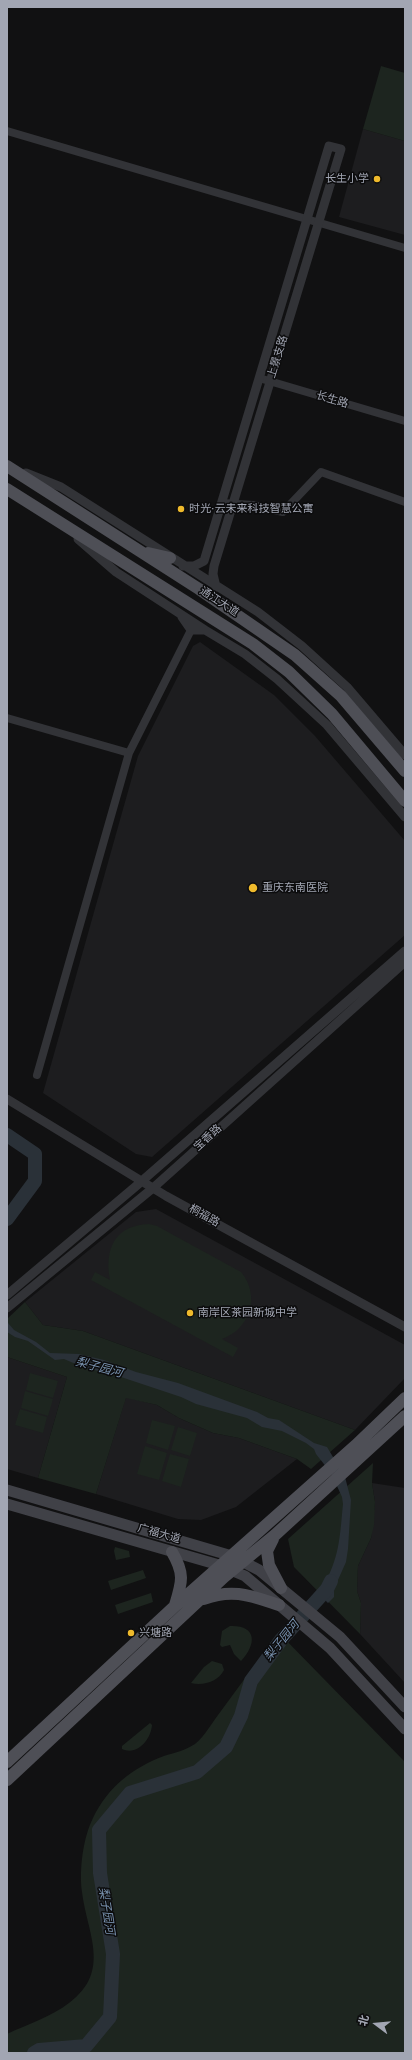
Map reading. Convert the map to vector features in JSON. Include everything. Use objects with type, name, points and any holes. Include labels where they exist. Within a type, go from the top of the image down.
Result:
[{"type":"main road","name":"通江大道","points":[[7,466],[263,631],[295,655],[341,696],[405,771]]},
{"type":"main road","name":"通江大道","points":[[7,489],[64,527],[100,546],[253,644],[288,672],[332,714],[405,801]]},
{"type":"main road","points":[[140,551],[170,558]]},
{"type":"main road","points":[[7,1762],[219,1565],[232,1556],[356,1445],[405,1398]]},
{"type":"main road","points":[[7,1780],[233,1570],[275,1535],[405,1416]]},
{"type":"main road","name":"广福大道","points":[[7,1490],[232,1556],[244,1561],[259,1570],[340,1637],[405,1707]]},
{"type":"main road","name":"广福大道","points":[[7,1504],[219,1565],[245,1576],[330,1648],[405,1729]]},
{"type":"main road","points":[[275,1535],[267,1551],[269,1565],[281,1588]]},
{"type":"main road","points":[[172,1552],[182,1573],[181,1584],[175,1606]]},
{"type":"main road","points":[[201,1600],[216,1594],[232,1592],[279,1605]]},
{"type":"street","points":[[7,130],[405,248]]},
{"type":"street","name":"上景支路","points":[[183,566],[194,566],[204,561],[329,146],[341,148],[214,566],[213,574],[216,587]]},
{"type":"street","name":"长生路","points":[[260,378],[405,421]]},
{"type":"street","name":"通江大道","points":[[7,466],[61,488],[216,587],[258,612],[302,646],[347,687],[405,755]]},
{"type":"street","points":[[222,503],[253,505],[283,512],[321,472],[405,502]]},
{"type":"street","name":"通江大道","points":[[64,527],[116,572],[205,630],[245,654],[277,679],[321,720],[405,817]]},
{"type":"street","points":[[179,613],[191,630]]},
{"type":"street","points":[[191,630],[205,630]]},
{"type":"street","points":[[37,1075],[129,753],[191,630]]},
{"type":"street","points":[[7,718],[129,753]]},
{"type":"street","name":"宝香路","points":[[7,1308],[30,1281],[405,951]]},
{"type":"street","name":"宝香路","points":[[7,1295],[30,1281],[153,1188],[405,962]]},
{"type":"street","name":"桐福路","points":[[7,1099],[153,1188],[405,1327]]},
{"type":"shaded area","points":[[381,66],[405,73],[405,141],[363,129]]},
{"type":"shaded area","name":"长生小学","points":[[363,129],[405,141],[405,235],[339,217]]},
{"type":"shaded area","name":"重庆东南医院","points":[[200,642],[274,695],[315,736],[405,841],[405,935],[152,1157],[136,1154],[43,1093],[138,756],[193,646]]},
{"type":"shaded area","name":"南岸区茶园新城中学","points":[[156,1209],[405,1345],[405,1378],[355,1430],[83,1331],[43,1325],[25,1302],[136,1212]]},
{"type":"shaded area","points":[[149,1224],[157,1226],[241,1272],[247,1281],[251,1301],[250,1311],[240,1328],[222,1339],[238,1348],[233,1357],[91,1280],[95,1272],[110,1280],[109,1258],[114,1241],[120,1234],[128,1229],[137,1225]]},
{"type":"shaded area","points":[[25,1302],[43,1325],[83,1331],[355,1430],[311,1469],[297,1459],[239,1438],[213,1433],[179,1418],[157,1405],[126,1398],[96,1494],[38,1478],[67,1377],[7,1357],[7,1319]]},
{"type":"shaded area","points":[[7,1357],[67,1377],[38,1478],[7,1469]]},
{"type":"shaded area","points":[[30,1373],[58,1381],[53,1398],[26,1390]]},
{"type":"shaded area","points":[[25,1391],[53,1399],[48,1416],[21,1408]]},
{"type":"shaded area","points":[[126,1397],[157,1405],[179,1418],[213,1433],[239,1438],[297,1459],[236,1507],[201,1520],[178,1519],[96,1494]]},
{"type":"shaded area","points":[[20,1409],[47,1417],[43,1433],[15,1425]]},
{"type":"shaded area","points":[[152,1420],[175,1426],[168,1450],[146,1443]]},
{"type":"shaded area","points":[[178,1427],[197,1433],[190,1456],[171,1450]]},
{"type":"shaded area","points":[[145,1446],[167,1453],[159,1480],[137,1474]]},
{"type":"shaded area","points":[[170,1454],[189,1459],[181,1487],[162,1481]]},
{"type":"shaded area","points":[[373,1463],[372,1483],[375,1502],[374,1525],[371,1538],[358,1566],[357,1591],[361,1603],[360,1634],[294,1567],[288,1539]]},
{"type":"shaded area","points":[[372,1483],[405,1488],[405,1683],[360,1634],[361,1603],[357,1591],[358,1566],[371,1538],[375,1502]]},
{"type":"shaded area","points":[[115,1547],[129,1551],[130,1557],[116,1560],[114,1551]]},
{"type":"shaded area","points":[[143,1570],[146,1578],[111,1590],[108,1581]]},
{"type":"shaded area","points":[[151,1593],[153,1602],[118,1614],[115,1605]]},
{"type":"shaded area","points":[[230,1626],[245,1629],[250,1632],[252,1637],[250,1648],[241,1661],[234,1654],[230,1645],[222,1647],[220,1645],[222,1631]]},
{"type":"shaded area","points":[[279,1633],[405,1762],[405,2053],[7,2053],[7,2034],[62,2008],[82,1991],[90,1978],[94,1951],[82,1892],[81,1874],[84,1844],[93,1818],[99,1807],[114,1788],[131,1773],[152,1761],[188,1748],[199,1741]]},
{"type":"shaded area","points":[[212,1661],[222,1664],[224,1670],[218,1678],[210,1682],[200,1684],[191,1683],[204,1667]]},
{"type":"shaded area","points":[[150,1723],[152,1725],[151,1730],[143,1745],[128,1751],[122,1749],[122,1746]]},
{"type":"water","points":[[7,1319],[8,1323],[14,1330],[36,1342],[50,1353],[79,1354],[104,1360],[136,1372],[178,1383],[257,1412],[268,1418],[279,1420],[314,1443],[327,1447],[345,1477],[351,1500],[346,1562],[334,1589],[334,1597],[328,1603],[318,1593],[324,1586],[337,1553],[343,1504],[342,1497],[331,1473],[316,1454],[314,1449],[306,1443],[282,1431],[262,1427],[247,1418],[196,1404],[181,1397],[112,1374],[85,1368],[64,1359],[55,1360],[28,1341],[15,1337],[7,1332]]},
{"type":"waterway","name":"梨子园河","points":[[7,1135],[35,1154],[35,1181],[7,1219]]},
{"type":"waterway","name":"梨子园河","points":[[34,2053],[39,2050],[86,2046],[110,2017],[113,1954],[100,1873],[99,1830],[130,1793],[197,1772],[226,1747],[241,1716],[251,1681],[281,1640],[327,1589],[331,1581]]},
{"type":"place","name":"长生小学","points":[[377,179]]},
{"type":"place","name":"时光·云未来科技智慧公寓","points":[[181,509]]},
{"type":"place","name":"重庆东南医院","points":[[253,888]]},
{"type":"place","name":"南岸区茶园新城中学","points":[[190,1313]]},
{"type":"place","name":"兴塘路","points":[[131,1633]]}]
